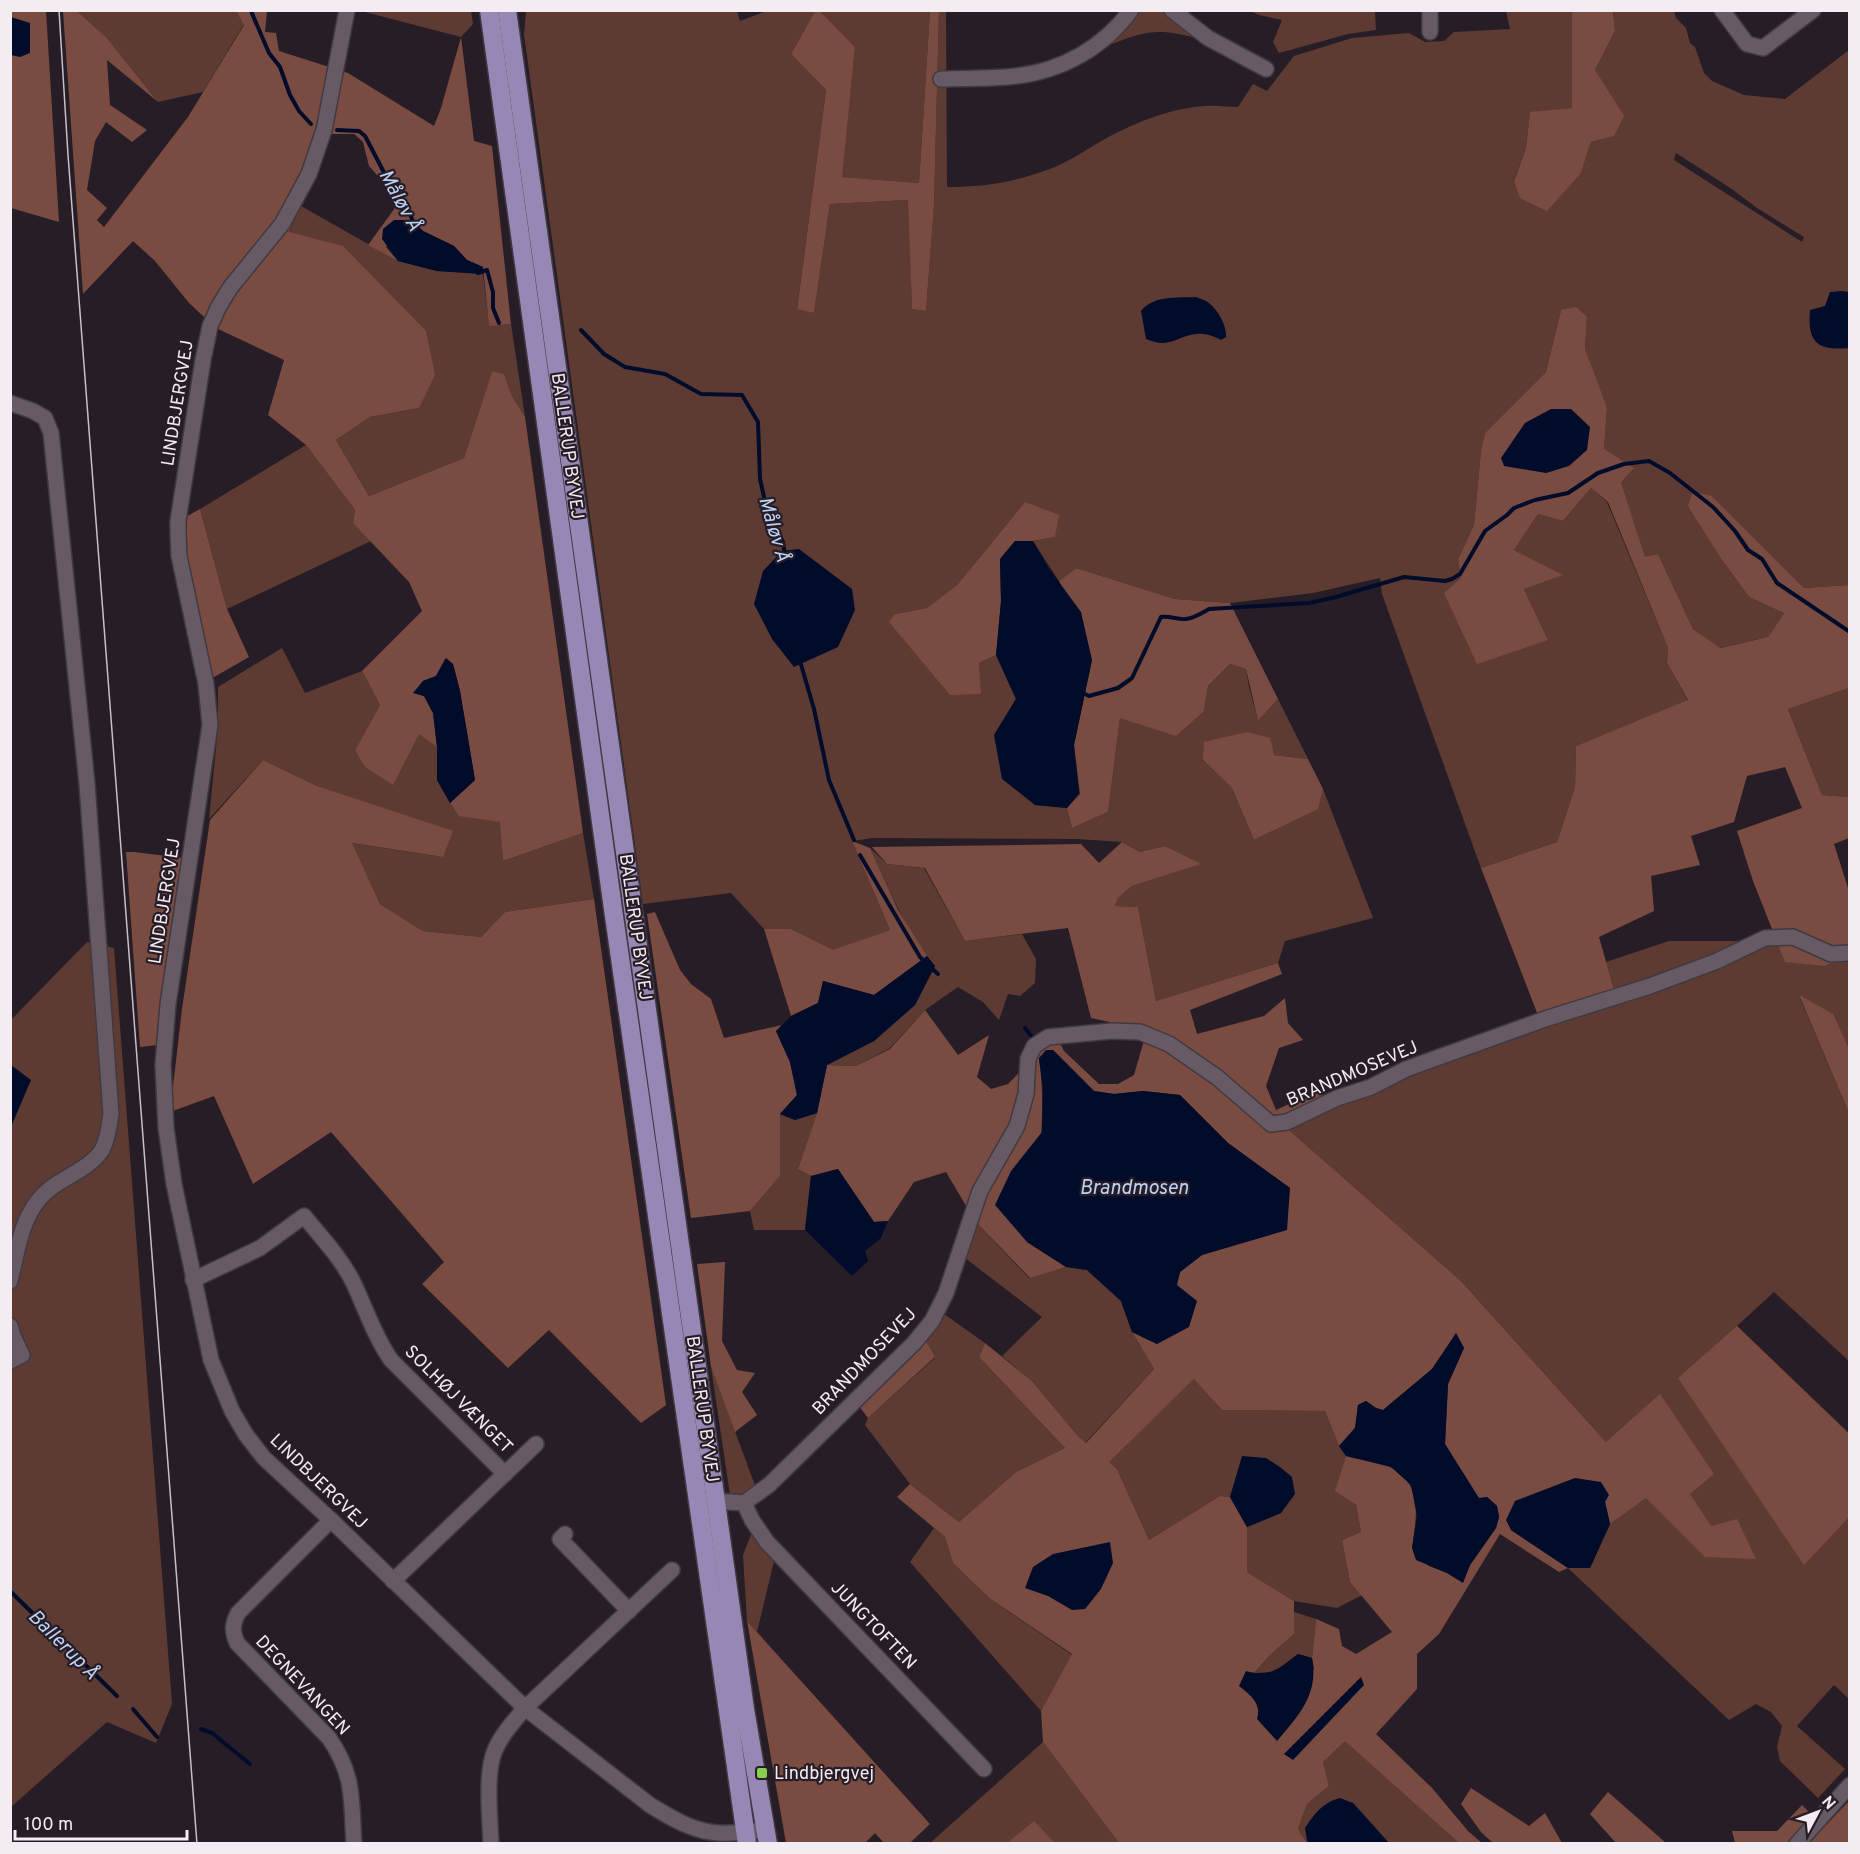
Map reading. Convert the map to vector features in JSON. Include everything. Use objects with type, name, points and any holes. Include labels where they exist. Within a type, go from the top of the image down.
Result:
[{"type":"main road","name":"BALLERUP BYVEJ","points":[[489,10],[615,921],[746,1837]]},
{"type":"main road","name":"BALLERUP BYVEJ","points":[[507,10],[745,1709],[767,1837]]},
{"type":"street","name":"LINDBJERGVEJ","points":[[347,10],[324,129],[309,174],[282,224],[230,288],[210,326],[178,521],[179,556],[206,684],[210,725],[168,1004],[164,1065],[167,1139],[174,1184],[211,1360],[232,1410],[246,1435],[264,1458],[525,1708],[650,1805],[672,1819],[718,1838],[767,1837]]},
{"type":"street","points":[[941,79],[1016,76],[1051,69],[1098,44],[1117,28],[1131,10]]},
{"type":"street","points":[[1172,10],[1208,38],[1266,69]]},
{"type":"street","points":[[1430,10],[1430,32]]},
{"type":"street","points":[[1722,10],[1747,44],[1763,48],[1813,10]]},
{"type":"street","points":[[10,403],[45,418],[51,433],[76,659],[88,795],[111,1114],[108,1135],[101,1150],[90,1162],[51,1186],[37,1202],[25,1223],[10,1281]]},
{"type":"street","name":"BRANDMOSEVEJ","points":[[744,1503],[770,1485],[914,1343],[932,1320],[946,1293],[980,1191],[1017,1126],[1026,1094],[1028,1059],[1034,1046],[1048,1037],[1112,1031],[1140,1032],[1168,1044],[1218,1078],[1271,1124],[1287,1122],[1337,1098],[1371,1087],[1406,1069],[1717,961],[1765,938],[1793,937],[1831,954],[1850,953]]},
{"type":"street","name":"SOLHØJ VÆNGET","points":[[193,1280],[260,1248],[304,1216],[340,1261],[353,1283],[379,1343],[391,1360],[505,1474]]},
{"type":"street","points":[[10,1326],[16,1358]]},
{"type":"street","name":"SOLHØJ VÆNGET","points":[[393,1581],[536,1444]]},
{"type":"street","points":[[716,1502],[744,1503]]},
{"type":"street","name":"JUNGTOFTEN","points":[[744,1503],[767,1542],[984,1769]]},
{"type":"street","name":"DEGNEVANGEN","points":[[331,1520],[238,1612],[232,1631],[237,1643],[329,1738],[341,1756],[350,1779],[354,1844]]},
{"type":"street","points":[[565,1534],[560,1539],[629,1611]]},
{"type":"street","points":[[491,1844],[490,1768],[495,1750],[506,1730],[525,1708],[672,1570]]},
{"type":"street","points":[[1797,1844],[1850,1785]]},
{"type":"shaded area","points":[[10,11],[46,11],[59,222],[11,208]]},
{"type":"shaded area","points":[[63,11],[77,11],[107,38],[158,102],[107,60],[110,105],[147,130],[132,142],[106,122],[95,141],[87,190],[107,208],[97,220],[104,227],[188,117],[244,25],[236,11],[267,11],[265,32],[276,33],[279,51],[348,73],[434,126],[461,37],[474,141],[492,146],[511,324],[489,326],[483,267],[467,260],[454,246],[423,231],[412,220],[404,220],[386,247],[398,261],[368,245],[400,201],[369,166],[363,142],[354,134],[327,134],[317,172],[289,232],[343,246],[426,331],[435,375],[419,408],[370,417],[336,440],[369,496],[464,458],[492,371],[504,374],[512,396],[525,417],[583,833],[503,861],[500,822],[459,816],[450,803],[475,780],[460,691],[453,664],[445,659],[436,676],[423,681],[414,693],[424,696],[433,713],[437,747],[419,734],[393,785],[365,767],[355,750],[380,705],[362,671],[422,611],[409,582],[353,523],[355,510],[306,445],[268,415],[284,360],[216,328],[189,303],[155,261],[133,241],[83,294]]},
{"type":"shaded area","points":[[77,11],[236,11],[244,24],[203,92],[158,102],[107,38]]},
{"type":"shaded area","points":[[361,11],[471,11],[473,24],[461,37]]},
{"type":"shaded area","points":[[526,11],[737,11],[740,21],[767,11],[815,11],[791,54],[826,90],[797,308],[814,313],[830,204],[909,200],[912,309],[926,311],[934,206],[939,11],[946,11],[947,187],[999,183],[1037,174],[1063,163],[1127,128],[1166,113],[1193,107],[1238,107],[1253,84],[1267,91],[1294,56],[1352,38],[1409,33],[1425,42],[1444,41],[1454,32],[1510,29],[1506,11],[1575,11],[1572,13],[1572,108],[1530,113],[1526,148],[1514,180],[1581,173],[1591,142],[1613,136],[1595,70],[1615,31],[1613,11],[1674,11],[1676,18],[1686,28],[1690,43],[1695,47],[1704,73],[1712,81],[1744,95],[1785,99],[1849,50],[1849,585],[1804,588],[1712,496],[1722,560],[1749,597],[1784,613],[1768,637],[1719,648],[1693,629],[1658,554],[1645,558],[1621,482],[1604,450],[1607,408],[1585,349],[1587,317],[1561,310],[1546,372],[1485,433],[1481,450],[1474,525],[1458,559],[1461,578],[1548,640],[1524,589],[1562,575],[1514,550],[1538,514],[1563,521],[1591,488],[1607,502],[1668,648],[1667,663],[1688,701],[1576,746],[1575,787],[1557,842],[1481,868],[1382,594],[1380,578],[1313,593],[1230,603],[1175,599],[1076,568],[1059,581],[1033,541],[1055,537],[1025,502],[958,584],[927,608],[895,614],[979,663],[996,655],[1016,699],[994,735],[1035,805],[1067,808],[1072,828],[1108,812],[1120,718],[1204,711],[1208,686],[1230,664],[1246,669],[1258,721],[1278,699],[1308,759],[1274,755],[1203,760],[1232,788],[1254,840],[1317,809],[1323,789],[1373,918],[1285,941],[1278,963],[1156,1001],[1138,907],[1115,906],[1118,898],[1132,886],[1200,864],[1165,846],[1140,852],[1122,842],[1077,839],[873,838],[852,841],[890,930],[833,951],[791,929],[764,929],[731,893],[643,904],[524,34]],"holes":[[[1676,153],[1757,208],[1804,237],[1802,242],[1674,160]]]},
{"type":"shaded area","points":[[815,11],[820,11],[855,47],[842,177],[919,183],[930,11],[939,11],[934,206],[926,311],[912,309],[908,200],[830,204],[814,313],[797,309],[826,90],[791,54]]},
{"type":"shaded area","points":[[820,11],[930,11],[919,183],[841,177],[855,47]]},
{"type":"shaded area","points":[[1139,11],[1163,11],[1196,38],[1152,32],[1109,45]]},
{"type":"shaded area","points":[[1250,11],[1375,11],[1376,30],[1348,34],[1279,53],[1273,42],[1282,20]]},
{"type":"shaded area","points":[[1575,11],[1613,11],[1615,31],[1595,70],[1624,116],[1614,136],[1591,142],[1581,173],[1547,211],[1520,198],[1514,181],[1526,148],[1530,112],[1572,108],[1572,13]]},
{"type":"shaded area","points":[[301,206],[398,261],[437,271],[483,274],[489,325],[511,324],[525,417],[512,396],[504,374],[492,371],[464,458],[369,496],[336,440],[370,417],[419,408],[289,233]]},
{"type":"shaded area","points":[[1576,307],[1587,317],[1585,349],[1607,408],[1604,449],[1634,468],[1621,482],[1645,557],[1658,554],[1693,629],[1720,648],[1768,637],[1784,613],[1749,597],[1722,560],[1688,506],[1693,492],[1712,496],[1804,588],[1849,585],[1849,688],[1788,709],[1822,795],[1849,797],[1849,838],[1834,844],[1849,891],[1849,955],[1824,966],[1785,962],[1753,881],[1737,831],[1802,808],[1785,767],[1747,776],[1734,822],[1691,836],[1700,865],[1651,876],[1654,911],[1599,937],[1617,1000],[1541,1023],[1481,868],[1557,842],[1575,787],[1576,746],[1688,700],[1667,663],[1668,648],[1608,502],[1591,488],[1563,521],[1538,514],[1514,550],[1563,575],[1524,589],[1548,640],[1477,664],[1444,593],[1461,578],[1458,559],[1474,525],[1481,450],[1485,433],[1546,372],[1561,310]]},
{"type":"shaded area","points":[[306,445],[355,510],[353,523],[371,541],[227,609],[200,509]]},
{"type":"shaded area","points":[[1025,502],[1059,515],[1055,537],[1015,541],[1000,559],[1001,601],[996,655],[979,663],[981,694],[950,695],[889,622],[895,614],[927,608],[958,584]]},
{"type":"shaded area","points":[[200,509],[227,609],[249,657],[209,680],[181,554],[182,519]]},
{"type":"shaded area","points":[[1076,568],[1175,599],[1230,603],[1278,699],[1258,721],[1246,669],[1230,664],[1208,686],[1204,711],[1176,736],[1120,718],[1108,812],[1072,828],[1067,808],[1080,794],[1074,745],[1092,660],[1059,581]]},
{"type":"shaded area","points":[[282,648],[305,693],[362,671],[380,705],[355,750],[420,733],[437,747],[437,780],[459,815],[501,822],[503,861],[583,833],[594,899],[505,912],[481,937],[423,931],[380,904],[351,843],[442,857],[317,786],[263,760],[209,819],[218,728],[218,687]]},
{"type":"shaded area","points":[[1849,688],[1849,797],[1822,795],[1788,709]]},
{"type":"shaded area","points":[[1247,732],[1270,738],[1274,755],[1308,759],[1323,789],[1318,809],[1254,840],[1232,788],[1203,760],[1204,742]]},
{"type":"shaded area","points":[[263,760],[317,786],[453,831],[443,857],[352,843],[380,904],[423,931],[481,937],[505,912],[594,899],[666,1405],[641,1423],[549,1330],[508,1368],[422,1284],[444,1262],[331,1132],[253,1184],[214,1096],[170,1112],[182,1009],[210,820]]},
{"type":"shaded area","points":[[852,841],[870,848],[898,910],[927,956],[874,995],[823,981],[818,1003],[791,1016],[764,929],[791,929],[833,950],[890,930]]},
{"type":"shaded area","points":[[1122,842],[1140,852],[1165,846],[1201,864],[1132,886],[1118,898],[1115,906],[1138,907],[1156,1001],[1278,963],[1282,974],[1190,1010],[1197,1034],[1264,1016],[1285,998],[1288,1023],[1303,1040],[1279,1048],[1266,1086],[1276,1110],[1322,1089],[1323,1097],[1279,1116],[1289,1130],[1461,1281],[1606,1442],[1660,1394],[1714,1474],[1690,1494],[1711,1526],[1737,1519],[1756,1559],[1705,1557],[1646,1498],[1610,1524],[1605,1502],[1511,1530],[1568,1568],[1559,1572],[1500,1534],[1439,1634],[1417,1654],[1417,1689],[1376,1734],[1432,1788],[1468,1831],[1482,1843],[1459,1843],[1345,1741],[1323,1762],[1329,1786],[1307,1804],[1298,1829],[1307,1843],[1119,1843],[1043,1742],[1041,1711],[1072,1654],[989,1598],[953,1563],[945,1537],[897,1497],[910,1484],[959,1522],[1016,1472],[1065,1448],[979,1357],[985,1343],[1032,1381],[1086,1443],[1154,1369],[1132,1332],[1157,1344],[1180,1272],[1202,1255],[1234,1245],[1290,1188],[1228,1143],[1180,1095],[1143,1091],[1114,1094],[1094,1091],[1053,1050],[1039,1059],[1042,1128],[1027,1242],[1066,1267],[1030,1278],[975,1221],[946,1172],[914,1182],[888,1221],[874,1222],[838,1169],[811,1176],[798,1169],[817,1113],[827,1065],[856,1066],[890,1049],[925,1010],[958,1055],[989,1035],[977,1077],[991,1089],[1008,1084],[1049,1042],[1059,1041],[1064,1051],[1099,1084],[1118,1084],[1134,1075],[1147,1030],[1091,1018],[1068,928],[965,941],[925,868],[887,864],[872,847],[1081,844],[1099,863]],"holes":[[[1456,1334],[1464,1348],[1448,1384],[1445,1444],[1479,1499],[1487,1497],[1497,1506],[1499,1517],[1496,1528],[1470,1565],[1463,1582],[1429,1566],[1412,1548],[1416,1504],[1409,1484],[1388,1466],[1346,1456],[1335,1491],[1356,1505],[1361,1532],[1342,1540],[1350,1582],[1392,1632],[1356,1654],[1342,1646],[1339,1629],[1316,1619],[1312,1658],[1314,1669],[1259,1712],[1255,1698],[1254,1673],[1294,1634],[1294,1601],[1247,1572],[1247,1527],[1230,1497],[1220,1496],[1149,1540],[1117,1469],[1109,1462],[1194,1379],[1222,1410],[1325,1411],[1339,1446],[1355,1428],[1358,1405],[1366,1401],[1383,1410],[1432,1369]]]},
{"type":"shaded area","points":[[870,848],[887,864],[924,868],[965,941],[1022,934],[1036,959],[1035,983],[1020,996],[1008,994],[999,1020],[983,1002],[958,987],[925,1010],[890,1048],[856,1066],[827,1065],[874,1041],[915,1005],[935,966],[907,925]]},
{"type":"shaded area","points":[[126,852],[183,858],[158,1045],[140,1047]]},
{"type":"shaded area","points":[[655,912],[680,970],[691,984],[711,999],[724,1038],[782,1025],[776,1031],[790,1062],[797,1095],[780,1114],[780,1176],[750,1211],[691,1218],[647,914]]},
{"type":"shaded area","points":[[1669,941],[1776,941],[1849,955],[1849,1049],[1799,996],[1849,1113],[1849,1361],[1774,1292],[1737,1326],[1849,1433],[1849,1699],[1834,1685],[1797,1726],[1845,1769],[1818,1798],[1780,1761],[1777,1747],[1782,1726],[1771,1712],[1756,1704],[1729,1720],[1568,1568],[1590,1568],[1610,1524],[1645,1498],[1606,1442],[1461,1281],[1289,1130],[1328,1108],[1408,1072],[1491,1041],[1617,999],[1606,962]]},
{"type":"shaded area","points":[[87,942],[114,948],[172,1704],[156,1743],[107,1722],[11,1807],[11,1020]]},
{"type":"shaded area","points":[[1799,995],[1833,1014],[1849,1049],[1849,1113]]},
{"type":"shaded area","points":[[817,1113],[798,1169],[811,1176],[805,1230],[754,1230],[750,1211],[780,1176],[780,1114],[795,1120]]},
{"type":"shaded area","points":[[975,1221],[1029,1278],[1066,1267],[1087,1270],[1121,1301],[1132,1332],[1154,1369],[1085,1443],[1032,1381],[1002,1356],[1042,1317],[965,1258]]},
{"type":"shaded area","points":[[725,1262],[722,1341],[737,1370],[755,1373],[742,1392],[757,1415],[735,1432],[711,1367],[697,1264]]},
{"type":"shaded area","points":[[944,1314],[985,1343],[979,1357],[1065,1448],[1016,1472],[959,1522],[910,1484],[865,1425],[868,1418],[935,1358],[922,1334]]},
{"type":"shaded area","points":[[1737,1326],[1849,1434],[1849,1517],[1804,1565],[1678,1378]]},
{"type":"shaded area","points":[[922,1334],[935,1357],[868,1418],[856,1402]]},
{"type":"shaded area","points":[[711,1367],[756,1488],[742,1496],[730,1495]]},
{"type":"shaded area","points":[[1195,1378],[1222,1410],[1325,1411],[1339,1446],[1346,1456],[1336,1491],[1356,1505],[1361,1532],[1342,1540],[1350,1582],[1362,1595],[1337,1608],[1294,1601],[1247,1572],[1247,1527],[1281,1513],[1243,1456],[1230,1497],[1220,1496],[1149,1540],[1117,1469],[1108,1462]]},
{"type":"shaded area","points":[[934,1528],[945,1537],[953,1563],[989,1598],[1072,1655],[1041,1711],[910,1562]]},
{"type":"shaded area","points":[[752,1532],[775,1557],[757,1632],[747,1621],[743,1555]]},
{"type":"shaded area","points":[[1294,1612],[1316,1619],[1312,1658],[1298,1654],[1274,1672],[1254,1673],[1294,1634]]},
{"type":"shaded area","points":[[747,1621],[930,1824],[910,1843],[884,1843],[875,1833],[865,1843],[786,1843]]},
{"type":"shaded area","points":[[1345,1740],[1459,1843],[1389,1843],[1353,1803],[1305,1827],[1307,1843],[1298,1829],[1307,1804],[1329,1786],[1323,1762]]},
{"type":"shaded area","points":[[1043,1742],[1119,1843],[1055,1843],[1034,1822],[1007,1843],[929,1844]]},
{"type":"shaded area","points":[[1471,1788],[1529,1826],[1545,1813],[1562,1843],[1493,1843],[1481,1832],[1461,1804]]},
{"type":"shaded area","points":[[1608,1792],[1666,1843],[1616,1843],[1590,1814]]},
{"type":"shaded area","points":[[1849,1801],[1849,1843],[1809,1843]]},
{"type":"shaded area","points":[[1802,1805],[1813,1816],[1787,1843],[1735,1843],[1732,1831],[1777,1831]]},
{"type":"shaded area","points":[[1034,1821],[1055,1843],[1007,1843]]},
{"type":"water","points":[[11,17],[30,23],[30,53],[20,57],[11,55]]},
{"type":"water","points":[[394,220],[412,220],[423,231],[454,246],[467,260],[483,267],[483,274],[437,271],[398,261],[382,239],[383,229]]},
{"type":"water","points":[[1830,292],[1849,292],[1849,348],[1838,349],[1822,346],[1810,330],[1810,310],[1825,306]]},
{"type":"water","points":[[1196,297],[1208,302],[1216,310],[1223,323],[1226,337],[1221,340],[1208,335],[1195,334],[1163,343],[1146,339],[1141,311],[1146,306],[1166,298]]},
{"type":"water","points":[[1551,409],[1571,409],[1590,427],[1587,450],[1569,466],[1546,473],[1504,466],[1501,458],[1525,423]]},
{"type":"water","points":[[1015,541],[1033,541],[1048,567],[1081,612],[1092,660],[1074,745],[1079,793],[1067,808],[1035,805],[1002,779],[994,735],[1016,699],[996,655],[1001,601],[1000,559]]},
{"type":"water","points":[[799,549],[852,589],[855,610],[838,647],[794,667],[772,639],[754,604],[763,571],[782,551]]},
{"type":"water","points":[[446,658],[453,664],[460,691],[475,780],[450,803],[437,780],[437,747],[433,713],[424,696],[413,693],[423,681],[436,676]]},
{"type":"water","points":[[927,956],[935,966],[915,1005],[874,1041],[827,1065],[817,1113],[795,1120],[780,1114],[797,1095],[790,1062],[776,1031],[791,1016],[818,1003],[823,981],[874,995]]},
{"type":"water","name":"Brandmosen","points":[[1046,1050],[1053,1050],[1094,1091],[1114,1094],[1143,1091],[1180,1095],[1228,1143],[1290,1188],[1287,1230],[1202,1255],[1180,1272],[1177,1285],[1197,1301],[1189,1327],[1157,1344],[1132,1332],[1121,1301],[1087,1270],[1066,1267],[1027,1242],[995,1205],[1011,1171],[1042,1132],[1043,1088],[1039,1058]]},
{"type":"water","points":[[11,1065],[31,1080],[11,1127]]},
{"type":"water","points":[[838,1169],[874,1222],[888,1221],[881,1238],[865,1251],[868,1261],[852,1276],[805,1230],[811,1176]]},
{"type":"water","points":[[1456,1333],[1464,1348],[1448,1384],[1445,1444],[1479,1498],[1487,1497],[1497,1506],[1499,1517],[1496,1528],[1470,1565],[1463,1583],[1447,1573],[1416,1560],[1412,1548],[1417,1516],[1411,1485],[1391,1467],[1346,1456],[1339,1446],[1355,1428],[1358,1405],[1366,1401],[1383,1410],[1432,1369]]},
{"type":"water","points":[[1242,1456],[1266,1458],[1280,1467],[1292,1477],[1295,1494],[1281,1513],[1247,1527],[1230,1497]]},
{"type":"water","points":[[1575,1478],[1601,1482],[1609,1495],[1605,1502],[1610,1524],[1590,1568],[1568,1568],[1511,1530],[1506,1520],[1515,1501]]},
{"type":"water","points":[[1110,1542],[1113,1563],[1101,1589],[1085,1609],[1072,1610],[1048,1596],[1025,1588],[1033,1567],[1053,1554]]},
{"type":"water","points":[[1298,1654],[1312,1658],[1313,1682],[1300,1713],[1277,1741],[1257,1719],[1258,1708],[1254,1700],[1239,1686],[1246,1671],[1268,1672],[1280,1667]]},
{"type":"water","points":[[1361,1677],[1364,1685],[1293,1760],[1284,1754]]},
{"type":"water","points":[[1340,1798],[1353,1803],[1389,1843],[1308,1843],[1305,1828],[1324,1806]]},
{"type":"waterway","name":"Måløv Å","points":[[251,11],[269,53],[280,67],[290,95],[299,111],[311,124]]},
{"type":"waterway","name":"Måløv Å","points":[[337,130],[359,131],[365,136],[389,182],[406,203],[413,222]]},
{"type":"waterway","name":"Måløv Å","points":[[478,273],[487,270],[493,292],[493,308],[499,323]]},
{"type":"waterway","name":"Måløv Å","points":[[581,330],[604,354],[625,367],[665,374],[701,394],[742,395],[758,422],[760,479],[766,506],[783,542],[785,556]]},
{"type":"waterway","points":[[1085,694],[1089,696],[1118,688],[1132,678],[1161,617],[1186,619],[1209,609],[1309,603],[1404,577],[1445,581],[1452,579],[1460,574],[1485,531],[1514,508],[1535,500],[1568,493],[1598,473],[1624,464],[1649,461],[1670,473],[1713,507],[1735,531],[1748,550],[1762,559],[1777,583],[1850,632]]},
{"type":"waterway","name":"Måløv Å","points":[[800,661],[814,709],[829,780],[854,840]]},
{"type":"waterway","name":"Måløv Å","points":[[860,855],[925,962]]},
{"type":"waterway","name":"Måløv Å","points":[[930,967],[938,974]]},
{"type":"waterway","name":"Måløv Å","points":[[1025,1028],[1033,1038]]},
{"type":"waterway","name":"Ballerup Å","points":[[10,1591],[117,1696]]},
{"type":"waterway","points":[[133,1709],[157,1737]]},
{"type":"waterway","name":"Ballerup Å","points":[[201,1729],[212,1733],[250,1764]]},
{"type":"tram line","points":[[59,10],[68,155],[197,1844]]},
{"type":"place","name":"Lindbjergvej","points":[[762,1773]]}]
